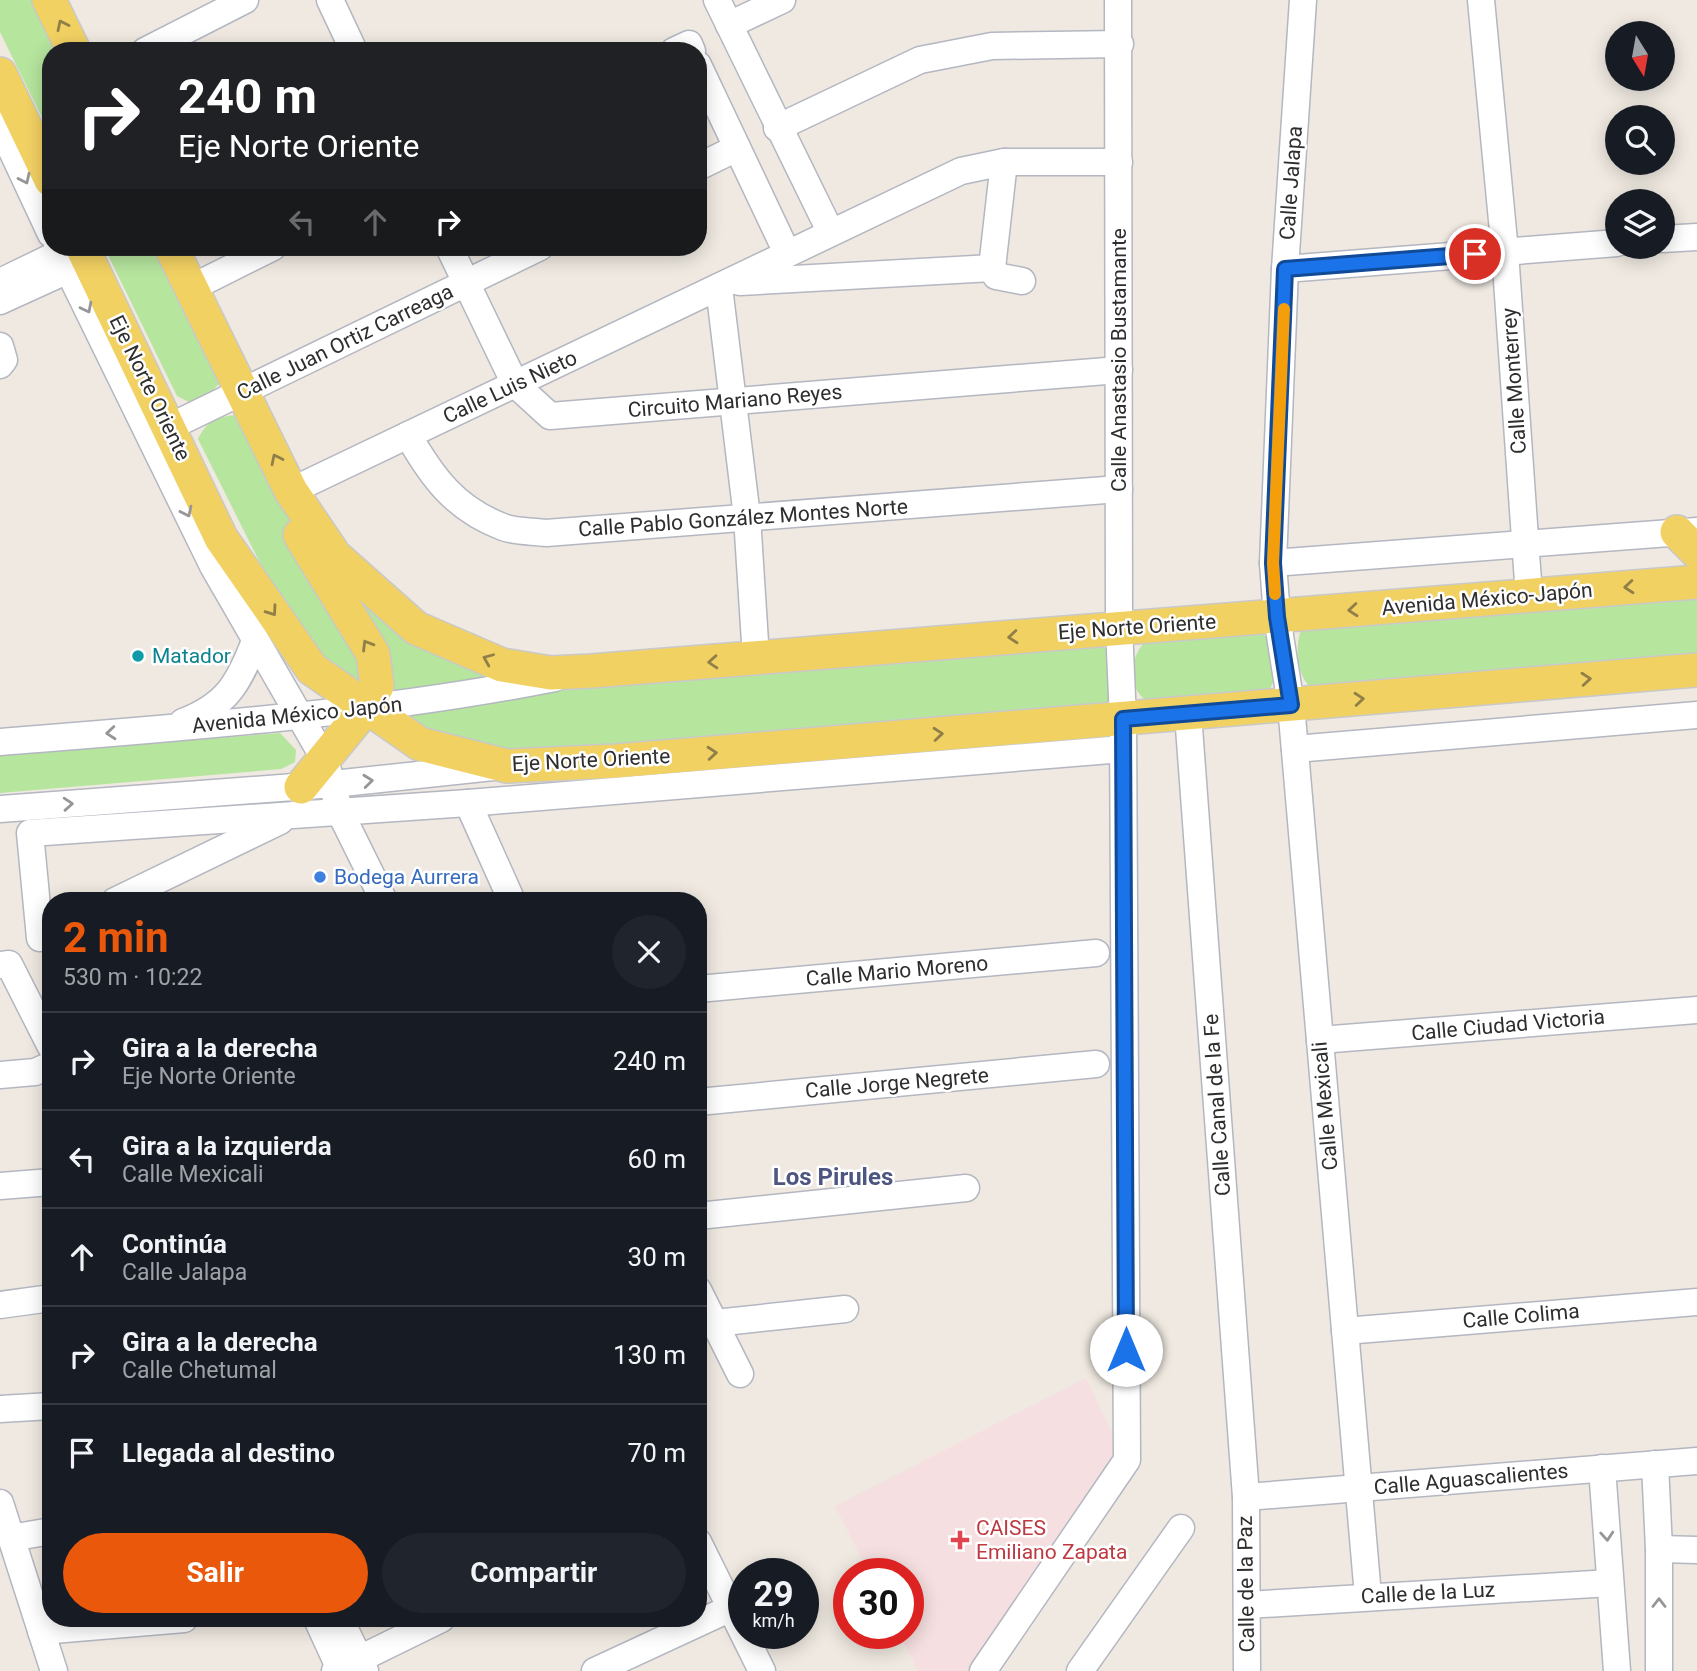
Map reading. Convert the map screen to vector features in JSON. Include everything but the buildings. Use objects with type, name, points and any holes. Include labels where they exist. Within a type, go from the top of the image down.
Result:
[{"type":"main road","points":[[49,0],[70,42]]},
{"type":"main road","points":[[0,74],[42,161]]},
{"type":"main road","name":"Eje Norte Oriente","points":[[68,256],[135,356],[160,432],[221,538],[312,669],[365,709],[420,744],[507,766],[1123,734],[1188,714],[1291,705]]},
{"type":"main road","name":"Eje Norte Oriente","points":[[175,256],[291,491],[335,556],[416,628],[502,665],[551,673],[591,671],[1277,617]]},
{"type":"main road","points":[[105,341],[135,356]]},
{"type":"main road","points":[[291,491],[287,512],[317,568],[373,654],[377,685],[365,709],[313,787]]},
{"type":"main road","points":[[213,566],[248,577]]},
{"type":"main road","name":"Avenida México-Japón","points":[[1277,617],[1697,582]]},
{"type":"main road","points":[[1291,705],[1697,670]]},
{"type":"street","points":[[163,42],[245,0]]},
{"type":"street","points":[[330,0],[350,42]]},
{"type":"street","points":[[717,0],[830,231]]},
{"type":"street","points":[[729,25],[782,0]]},
{"type":"street","name":"Calle Anastasio Bustamante","points":[[983,1671],[1126,1460],[1123,734],[1119,628],[1118,0]]},
{"type":"street","name":"Calle Jalapa","points":[[1277,617],[1273,563],[1285,269],[1303,0]]},
{"type":"street","name":"Calle Monterrey","points":[[1481,0],[1505,252],[1529,596]]},
{"type":"street","points":[[778,128],[920,60],[992,46],[1120,44]]},
{"type":"street","points":[[707,84],[787,253]]},
{"type":"street","points":[[0,125],[42,207]]},
{"type":"street","points":[[707,163],[737,148]]},
{"type":"street","points":[[1004,162],[992,268],[996,276],[1022,281]]},
{"type":"street","name":"Calle Luis Nieto","points":[[291,491],[724,285],[830,231],[961,171],[1004,162],[1119,162]]},
{"type":"street","points":[[1675,238],[1697,237]]},
{"type":"street","points":[[1285,269],[1605,244]]},
{"type":"street","points":[[0,282],[52,256]]},
{"type":"street","points":[[0,302],[57,256]]},
{"type":"street","points":[[67,256],[105,341],[160,432],[213,566],[255,641],[302,716],[313,787],[340,812],[380,892]]},
{"type":"street","points":[[191,288],[255,256]]},
{"type":"street","name":"Circuito Mariano Reyes","points":[[454,256],[515,384],[550,416],[1119,370]]},
{"type":"street","name":"Calle Juan Ortiz Carreaga","points":[[160,432],[522,256]]},
{"type":"street","name":"Calle Luis Nieto","points":[[724,285],[992,268]]},
{"type":"street","points":[[724,285],[747,517],[756,658]]},
{"type":"street","points":[[0,346],[4,360],[0,365]]},
{"type":"street","name":"Calle Pablo González Montes Norte","points":[[408,435],[433,479],[462,504],[504,527],[546,533],[1119,489]]},
{"type":"street","points":[[1273,563],[1526,544],[1690,538]]},
{"type":"street","name":"Calle Mexicali","points":[[1277,617],[1291,705],[1368,1596]]},
{"type":"street","points":[[163,729],[200,715],[225,697],[241,678],[255,641]]},
{"type":"street","name":"Avenida México Japón","points":[[0,743],[365,709],[469,695],[591,671]]},
{"type":"street","name":"Calle Canal de la Fe","points":[[1188,714],[1246,1497]]},
{"type":"street","points":[[1295,749],[1697,715]]},
{"type":"street","name":"Eje Norte Oriente","points":[[313,787],[340,812],[468,803],[1123,734]]},
{"type":"street","points":[[0,808],[313,787],[507,766]]},
{"type":"street","points":[[131,892],[313,787]]},
{"type":"street","points":[[42,937],[40,938],[30,833],[313,787]]},
{"type":"street","points":[[468,803],[508,892]]},
{"type":"street","name":"Calle Mario Moreno","points":[[707,988],[1096,953]]},
{"type":"street","points":[[0,965],[9,964],[42,1029]]},
{"type":"street","name":"Calle Ciudad Victoria","points":[[1320,1040],[1697,1010]]},
{"type":"street","name":"Calle Jorge Negrete","points":[[707,1101],[1096,1064]]},
{"type":"street","points":[[0,1075],[42,1069]]},
{"type":"street","points":[[0,1186],[42,1183]]},
{"type":"street","points":[[707,1215],[966,1188]]},
{"type":"street","points":[[0,1305],[42,1299]]},
{"type":"street","name":"Calle Colima","points":[[1345,1331],[1697,1302]]},
{"type":"street","points":[[707,1307],[740,1374]]},
{"type":"street","points":[[715,1323],[845,1309]]},
{"type":"street","points":[[0,1409],[42,1407]]},
{"type":"street","name":"Calle Aguascalientes","points":[[1246,1497],[1697,1461]]},
{"type":"street","points":[[1655,1464],[1659,1549],[1658,1671]]},
{"type":"street","points":[[1602,1468],[1616,1671]]},
{"type":"street","name":"Calle de la Paz","points":[[1246,1497],[1247,1671]]},
{"type":"street","points":[[0,1503],[54,1671]]},
{"type":"street","points":[[1080,1671],[1181,1528]]},
{"type":"street","points":[[11,1538],[42,1533]]},
{"type":"street","points":[[1659,1549],[1697,1550]]},
{"type":"street","points":[[707,1560],[728,1602]]},
{"type":"street","name":"Calle de la Luz","points":[[1247,1605],[1610,1583]]},
{"type":"street","points":[[707,1619],[728,1609]]},
{"type":"street","points":[[41,1631],[89,1627]]},
{"type":"street","points":[[322,1627],[349,1667]]},
{"type":"street","points":[[342,1627],[349,1667]]},
{"type":"street","points":[[349,1667],[425,1627]]},
{"type":"street","points":[[595,1671],[690,1627]]},
{"type":"street","points":[[751,1649],[762,1671]]},
{"type":"shaded area","name":"CAISES Emiliano Zapata","points":[[1086,1378],[1125,1460],[974,1671],[918,1671],[907,1649],[924,1649],[924,1558],[861,1558],[835,1506]]},
{"type":"green space","points":[[0,0],[40,0],[60,42],[42,42],[42,118],[0,32]]},
{"type":"green space","points":[[108,256],[164,256],[221,382],[206,397],[189,402],[177,396]]},
{"type":"green space","points":[[236,415],[358,600],[414,644],[479,671],[1099,643],[1110,653],[1109,701],[1103,705],[659,744],[512,750],[434,734],[389,711],[310,646],[267,577],[198,439],[213,421]]},
{"type":"green space","points":[[1697,594],[1697,656],[1309,686],[1298,660],[1301,630]]},
{"type":"green space","points":[[1255,630],[1270,639],[1276,676],[1269,691],[1153,705],[1137,691],[1132,673],[1133,664],[1136,655],[1149,638]]},
{"type":"green space","points":[[280,733],[296,750],[295,762],[281,769],[0,793],[0,755]]},
{"type":"slow traffic","points":[[1275,594],[1273,563],[1284,309]]},
{"type":"place","name":"Matador","points":[[138,656]]},
{"type":"place","name":"Bodega Aurrera","points":[[320,877]]},
{"type":"place","name":"CAISES Emiliano Zapata","points":[[960,1540]]},
{"type":"district","name":"Los Pirules","points":[[833,1177]]},
{"type":"route","points":[[1126,1350],[1123,719],[1291,705],[1277,617],[1273,563],[1285,269],[1475,254]]}]
